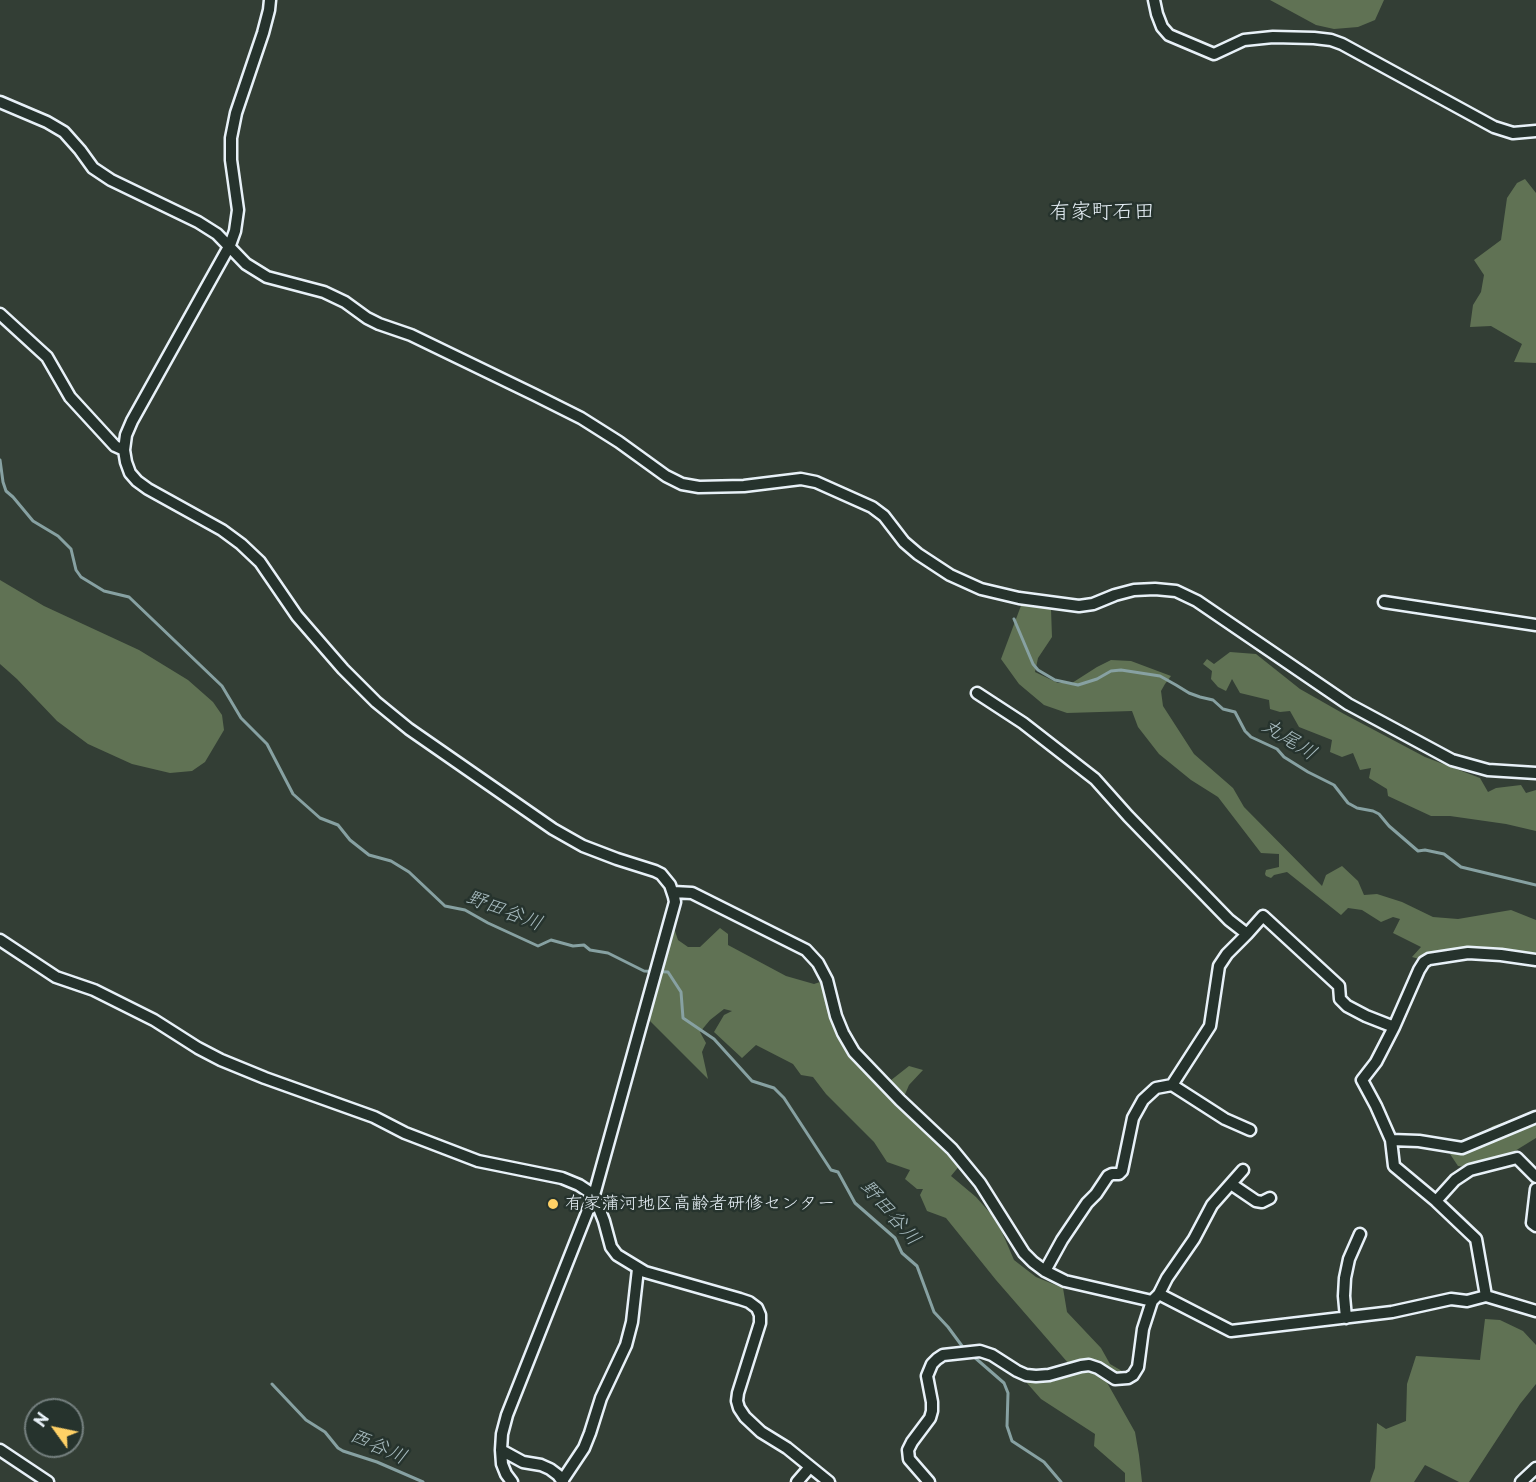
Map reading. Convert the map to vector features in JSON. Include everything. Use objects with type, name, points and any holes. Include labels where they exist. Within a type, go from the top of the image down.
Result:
[{"type":"street","points":[[270,0],[263,33],[236,113],[231,138],[231,160],[238,210],[235,231],[230,246],[132,421],[126,435],[124,450],[130,473],[148,489],[222,530],[241,544],[260,562],[297,616],[343,669],[376,702],[409,729],[553,829],[583,846],[655,871],[665,879],[673,892],[675,902],[594,1196],[507,1415],[502,1434],[502,1464],[512,1482]]},
{"type":"street","points":[[1154,0],[1156,14],[1169,35],[1214,54],[1244,40],[1273,37],[1331,40],[1494,127],[1513,133],[1536,131]]},
{"type":"street","points":[[0,102],[63,132],[93,168],[111,180],[198,222],[217,234],[246,264],[267,277],[324,292],[345,302],[379,324],[411,335],[581,418],[619,441],[666,476],[682,483],[699,487],[744,486],[801,479],[816,482],[872,507],[884,516],[904,542],[950,575],[981,589],[1019,598],[1079,606],[1093,604],[1134,590],[1176,591],[1197,601],[1348,704],[1452,760],[1488,770],[1536,773]]},
{"type":"street","points":[[0,314],[47,357],[70,397],[115,447],[124,450]]},
{"type":"street","points":[[1384,602],[1536,625]]},
{"type":"street","points":[[977,693],[1023,723],[1095,779],[1229,920],[1247,934]]},
{"type":"street","points":[[673,892],[692,893],[806,950],[818,963],[827,980],[836,1016],[854,1052],[951,1149],[980,1183],[1024,1253],[1045,1271],[1065,1281],[1156,1297],[1231,1331],[1392,1312],[1451,1299],[1467,1301],[1486,1296],[1536,1311]]},
{"type":"street","points":[[1172,1085],[1210,1026],[1219,966],[1227,954],[1263,916],[1339,986],[1340,999],[1347,1006],[1394,1027]]},
{"type":"street","points":[[0,940],[57,977],[94,990],[154,1020],[221,1060],[374,1117],[405,1133],[478,1161],[562,1178],[579,1185],[594,1196],[611,1247],[617,1255],[645,1272],[740,1299],[757,1308],[760,1323],[738,1392],[739,1408],[761,1432],[787,1448],[829,1482]]},
{"type":"street","points":[[1486,1296],[1476,1239],[1394,1166],[1391,1140],[1377,1106],[1362,1080],[1376,1062],[1424,962],[1429,959],[1468,953],[1536,960]]},
{"type":"street","points":[[1045,1271],[1062,1240],[1087,1203],[1108,1176],[1119,1174],[1122,1171],[1133,1118],[1143,1100],[1156,1088],[1172,1085],[1225,1119],[1250,1130]]},
{"type":"street","points":[[1391,1140],[1419,1141],[1462,1148],[1536,1117]]},
{"type":"street","points":[[1436,1202],[1455,1180],[1470,1170],[1517,1158],[1536,1177]]},
{"type":"street","points":[[929,1482],[909,1459],[908,1450],[930,1418],[932,1411],[927,1376],[937,1359],[943,1355],[980,1351],[992,1355],[1026,1375],[1049,1375],[1089,1365],[1115,1379],[1128,1378],[1138,1366],[1143,1329],[1156,1297],[1194,1239],[1212,1205],[1243,1170]]},
{"type":"street","points":[[1230,1184],[1256,1201],[1262,1202],[1270,1198]]},
{"type":"street","points":[[1536,1189],[1532,1223],[1536,1226]]},
{"type":"street","points":[[1346,1318],[1345,1278],[1349,1259],[1360,1234]]},
{"type":"street","points":[[501,1450],[523,1462],[550,1469],[563,1482],[584,1448],[601,1398],[626,1345],[632,1322],[638,1269]]},
{"type":"street","points":[[0,1450],[48,1482]]},
{"type":"street","points":[[797,1482],[810,1467]]},
{"type":"street","points":[[1521,1482],[1536,1468]]},
{"type":"green space","points":[[1270,0],[1384,0],[1375,20],[1358,27],[1334,29],[1316,25]]},
{"type":"green space","points":[[1525,179],[1536,193],[1536,363],[1514,362],[1522,344],[1491,326],[1470,327],[1473,305],[1481,292],[1484,275],[1474,260],[1501,240],[1507,198],[1517,183]]},
{"type":"green space","points":[[0,580],[44,606],[139,650],[188,680],[213,702],[222,715],[224,730],[205,762],[192,771],[170,773],[132,764],[88,744],[57,721],[0,664]]},
{"type":"green space","points":[[1022,603],[1051,609],[1052,637],[1038,658],[1035,672],[1058,683],[1072,683],[1111,660],[1131,661],[1171,676],[1161,691],[1163,706],[1194,754],[1233,788],[1244,807],[1322,886],[1326,875],[1342,866],[1358,881],[1364,895],[1377,894],[1402,902],[1433,917],[1458,919],[1511,910],[1536,920],[1536,966],[1518,956],[1468,948],[1419,959],[1412,957],[1421,947],[1393,933],[1400,919],[1393,917],[1381,922],[1362,910],[1348,908],[1341,915],[1287,872],[1271,878],[1266,876],[1266,870],[1279,867],[1279,854],[1261,853],[1218,797],[1191,780],[1159,754],[1138,727],[1132,711],[1067,713],[1044,705],[1019,684],[1001,659]]},
{"type":"green space","points":[[1230,652],[1256,654],[1300,689],[1344,714],[1425,757],[1480,778],[1488,792],[1496,788],[1521,785],[1526,793],[1536,790],[1536,831],[1450,816],[1431,816],[1388,796],[1387,789],[1369,778],[1371,768],[1360,770],[1353,753],[1342,757],[1330,752],[1332,740],[1299,727],[1290,711],[1280,712],[1270,709],[1269,700],[1240,693],[1232,679],[1226,691],[1218,687],[1211,679],[1212,671],[1203,664],[1207,659],[1214,664]]},
{"type":"green space","points":[[674,928],[678,940],[688,947],[700,947],[720,928],[728,934],[728,945],[786,976],[814,984],[823,981],[853,1055],[881,1088],[909,1066],[923,1070],[909,1085],[900,1106],[944,1146],[960,1165],[951,1176],[976,1197],[991,1214],[1014,1260],[1036,1277],[1063,1288],[1067,1312],[1101,1348],[1110,1364],[1127,1374],[1112,1373],[1105,1379],[1135,1432],[1142,1482],[1125,1482],[1125,1473],[1094,1446],[1095,1434],[1041,1399],[1026,1382],[1051,1382],[1073,1375],[1069,1364],[946,1218],[927,1211],[920,1195],[923,1189],[917,1189],[905,1179],[910,1170],[887,1162],[874,1142],[826,1094],[813,1077],[801,1075],[793,1064],[756,1045],[742,1058],[714,1032],[724,1015],[732,1011],[724,1009],[700,1032],[706,1043],[702,1052],[708,1079],[647,1018]]},
{"type":"green space","points":[[1536,1116],[1536,1138],[1484,1170],[1458,1166],[1450,1154],[1493,1126]]},
{"type":"green space","points":[[1485,1319],[1500,1320],[1523,1331],[1536,1345],[1536,1384],[1520,1404],[1469,1482],[1459,1482],[1425,1465],[1414,1482],[1370,1482],[1375,1468],[1377,1423],[1386,1429],[1406,1421],[1407,1384],[1416,1356],[1480,1360]]},
{"type":"waterway","name":"野田谷川","points":[[0,460],[6,491],[33,521],[58,536],[71,549],[76,570],[81,577],[104,591],[129,597],[222,686],[241,718],[267,744],[293,794],[320,818],[338,825],[350,840],[369,855],[391,861],[409,872],[445,906],[465,910],[538,946],[551,940],[573,946],[584,945],[590,950],[608,953],[644,971],[668,972],[681,992],[683,1018],[714,1039],[752,1081],[774,1088],[784,1098],[831,1170],[838,1172],[855,1203],[895,1238],[902,1253],[917,1266],[934,1312],[965,1350]]},
{"type":"waterway","name":"丸尾川","points":[[1014,619],[1033,664],[1038,670],[1055,680],[1078,685],[1097,679],[1111,671],[1121,670],[1160,676],[1189,693],[1213,700],[1223,709],[1235,712],[1245,731],[1251,737],[1277,749],[1284,757],[1334,785],[1348,803],[1379,814],[1389,826],[1418,851],[1444,854],[1461,867],[1536,885]]},
{"type":"waterway","name":"野田谷川","points":[[973,1356],[1004,1383],[1008,1393],[1007,1426],[1012,1441],[1044,1462],[1061,1482]]},
{"type":"waterway","name":"西谷川","points":[[272,1384],[306,1420],[325,1432],[338,1448],[423,1482]]},
{"type":"place","name":"有家蒲河地区高齢者研修センター","points":[[553,1204]]},
{"type":"district","name":"有家町石田","points":[[1102,212]]}]
